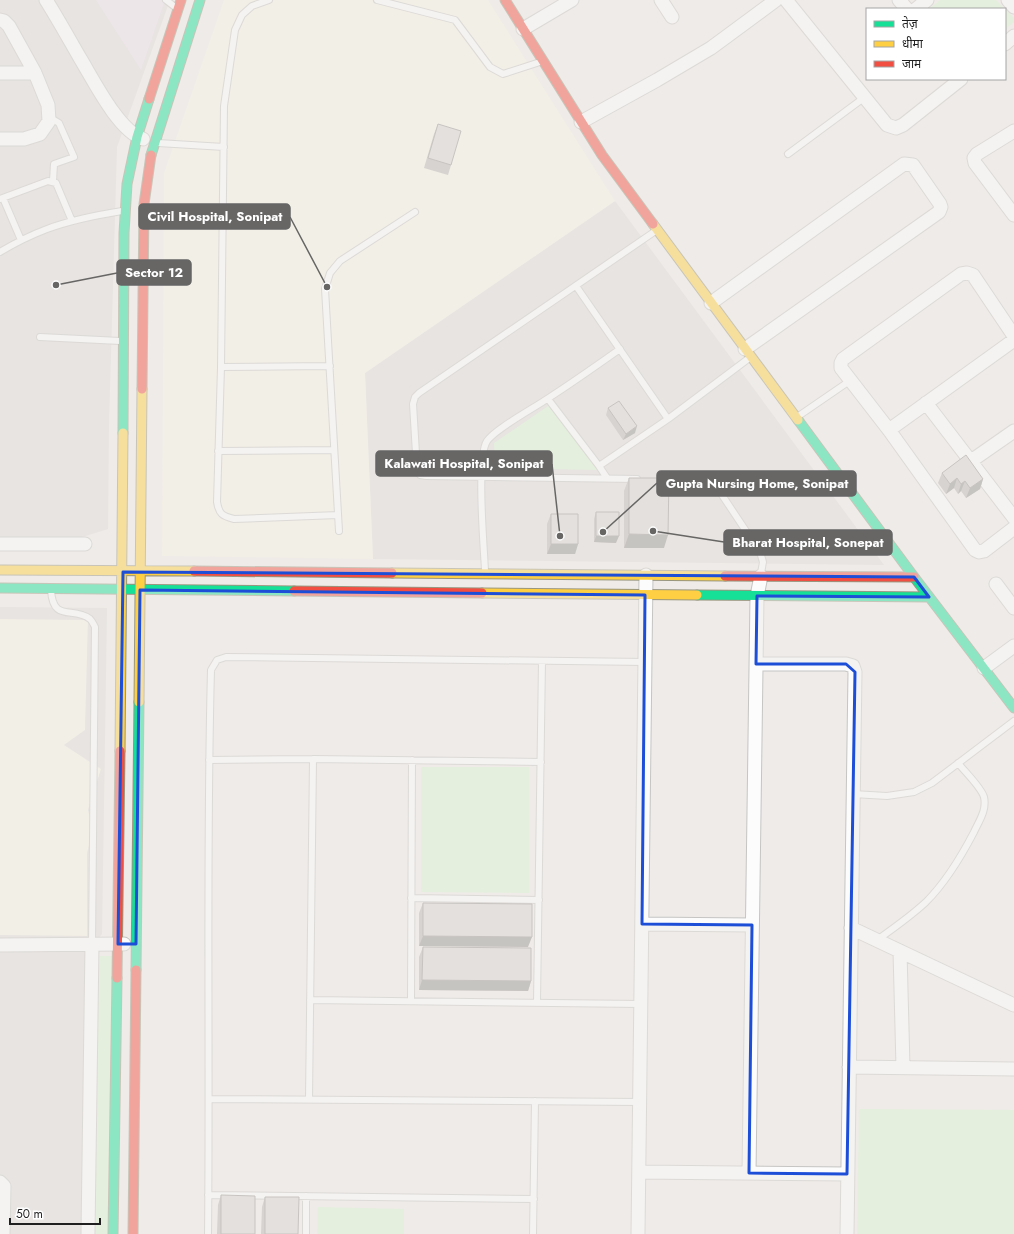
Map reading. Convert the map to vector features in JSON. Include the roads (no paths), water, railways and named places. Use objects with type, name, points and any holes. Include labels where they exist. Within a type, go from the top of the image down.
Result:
[{"type":"main road","points":[[113,1234],[123,590],[124,233],[127,184],[137,137],[181,0]]},
{"type":"main road","points":[[133,1234],[144,204],[150,158],[200,0]]},
{"type":"main road","points":[[505,0],[602,155],[914,577],[1014,708]]},
{"type":"main road","points":[[0,570],[914,577]]},
{"type":"main road","points":[[0,588],[929,597]]},
{"type":"street","points":[[46,0],[107,104],[137,137],[155,143]]},
{"type":"street","points":[[523,29],[572,0]]},
{"type":"street","points":[[661,0],[672,17]]},
{"type":"street","points":[[581,122],[711,48],[776,0]]},
{"type":"street","points":[[786,0],[888,124],[896,128],[903,126],[960,80]]},
{"type":"street","points":[[900,0],[906,8]]},
{"type":"street","points":[[917,8],[927,0]]},
{"type":"street","points":[[1008,0],[1014,7]]},
{"type":"street","points":[[0,20],[4,21],[9,26],[35,73],[48,105],[49,121],[40,134],[24,140],[0,138]]},
{"type":"street","points":[[1006,43],[1014,36]]},
{"type":"street","points":[[0,73],[35,73]]},
{"type":"street","points":[[1014,131],[976,154],[974,158],[974,163],[1014,215]]},
{"type":"street","points":[[711,303],[904,164],[913,165],[940,204],[941,208],[939,212],[748,352]]},
{"type":"street","points":[[1014,336],[973,275],[967,273],[961,274],[843,359],[841,364],[841,368],[889,430],[975,550],[979,552],[984,551],[1014,528]]},
{"type":"street","points":[[889,430],[1014,340]]},
{"type":"street","points":[[926,403],[1014,518]]},
{"type":"street","points":[[971,461],[1014,431]]},
{"type":"street","points":[[0,544],[85,544]]},
{"type":"street","points":[[638,1234],[646,575]]},
{"type":"street","points":[[749,1173],[757,596],[761,576]]},
{"type":"street","points":[[996,584],[1014,608]]},
{"type":"street","points":[[984,668],[1014,646]]},
{"type":"street","points":[[756,664],[846,664],[853,666],[855,672],[847,1234]]},
{"type":"street","points":[[642,924],[752,925]]},
{"type":"street","points":[[851,928],[1014,1005]]},
{"type":"street","points":[[88,1234],[92,944]]},
{"type":"street","points":[[0,945],[136,944]]},
{"type":"street","points":[[900,951],[903,1067]]},
{"type":"street","points":[[849,1067],[1014,1069]]},
{"type":"street","points":[[639,1172],[847,1174]]},
{"type":"street","points":[[0,1182],[4,1186],[3,1234]]},
{"type":"lane","points":[[166,0],[178,10]]},
{"type":"lane","points":[[269,0],[252,6],[242,15],[235,30],[224,106],[218,510],[224,516],[234,519],[338,515]]},
{"type":"lane","points":[[377,0],[455,20],[490,67],[503,74],[543,61]]},
{"type":"lane","points":[[788,154],[865,97]]},
{"type":"lane","points":[[48,117],[59,123],[74,157],[54,164],[53,181],[56,183],[72,221]]},
{"type":"lane","points":[[155,143],[224,147]]},
{"type":"lane","points":[[21,240],[1,199],[48,181],[53,181]]},
{"type":"lane","points":[[0,252],[21,240],[47,229],[72,221],[126,210]]},
{"type":"lane","points":[[339,531],[325,289],[330,273],[340,261],[415,212]]},
{"type":"lane","points":[[645,479],[420,475],[417,470],[413,404],[415,397],[657,230]]},
{"type":"lane","points":[[576,286],[668,419]]},
{"type":"lane","points":[[40,337],[124,342]]},
{"type":"lane","points":[[485,574],[481,476],[487,441],[495,433],[620,350]]},
{"type":"lane","points":[[600,466],[668,419],[748,352]]},
{"type":"lane","points":[[221,367],[330,366]]},
{"type":"lane","points":[[796,418],[851,380]]},
{"type":"lane","points":[[548,399],[600,466],[606,478]]},
{"type":"lane","points":[[218,450],[334,450]]},
{"type":"lane","points":[[653,479],[700,479],[709,481],[716,486],[760,552],[763,562],[761,576]]},
{"type":"lane","points":[[50,589],[54,606],[62,612],[80,615],[90,620],[95,627],[92,944]]},
{"type":"lane","points":[[208,1234],[209,760],[211,670],[217,660],[226,657],[645,662]]},
{"type":"lane","points":[[537,1002],[542,661]]},
{"type":"lane","points":[[853,794],[887,796],[914,792],[932,783],[1014,721]]},
{"type":"lane","points":[[209,760],[313,759],[540,762]]},
{"type":"lane","points":[[309,1099],[313,759]]},
{"type":"lane","points":[[411,1001],[412,760]]},
{"type":"lane","points":[[876,940],[926,902],[948,877],[966,848],[982,816],[985,805],[983,796],[958,763]]},
{"type":"lane","points":[[412,898],[539,900]]},
{"type":"lane","points":[[310,1000],[641,1004]]},
{"type":"lane","points":[[209,1099],[640,1102]]},
{"type":"lane","points":[[533,1234],[535,1101]]},
{"type":"lane","points":[[208,1195],[534,1200]]},
{"type":"lane","points":[[306,1196],[306,1234]]},
{"type":"place","name":"Sector 12","points":[[56,285]]},
{"type":"place","name":"Civil Hospital, Sonipat","points":[[327,287]]},
{"type":"place","name":"Bharat Hospital, Sonepat","points":[[653,531]]},
{"type":"place","name":"Gupta Nursing Home, Sonipat","points":[[603,532]]},
{"type":"place","name":"Kalawati Hospital, Sonipat","points":[[560,536]]}]
